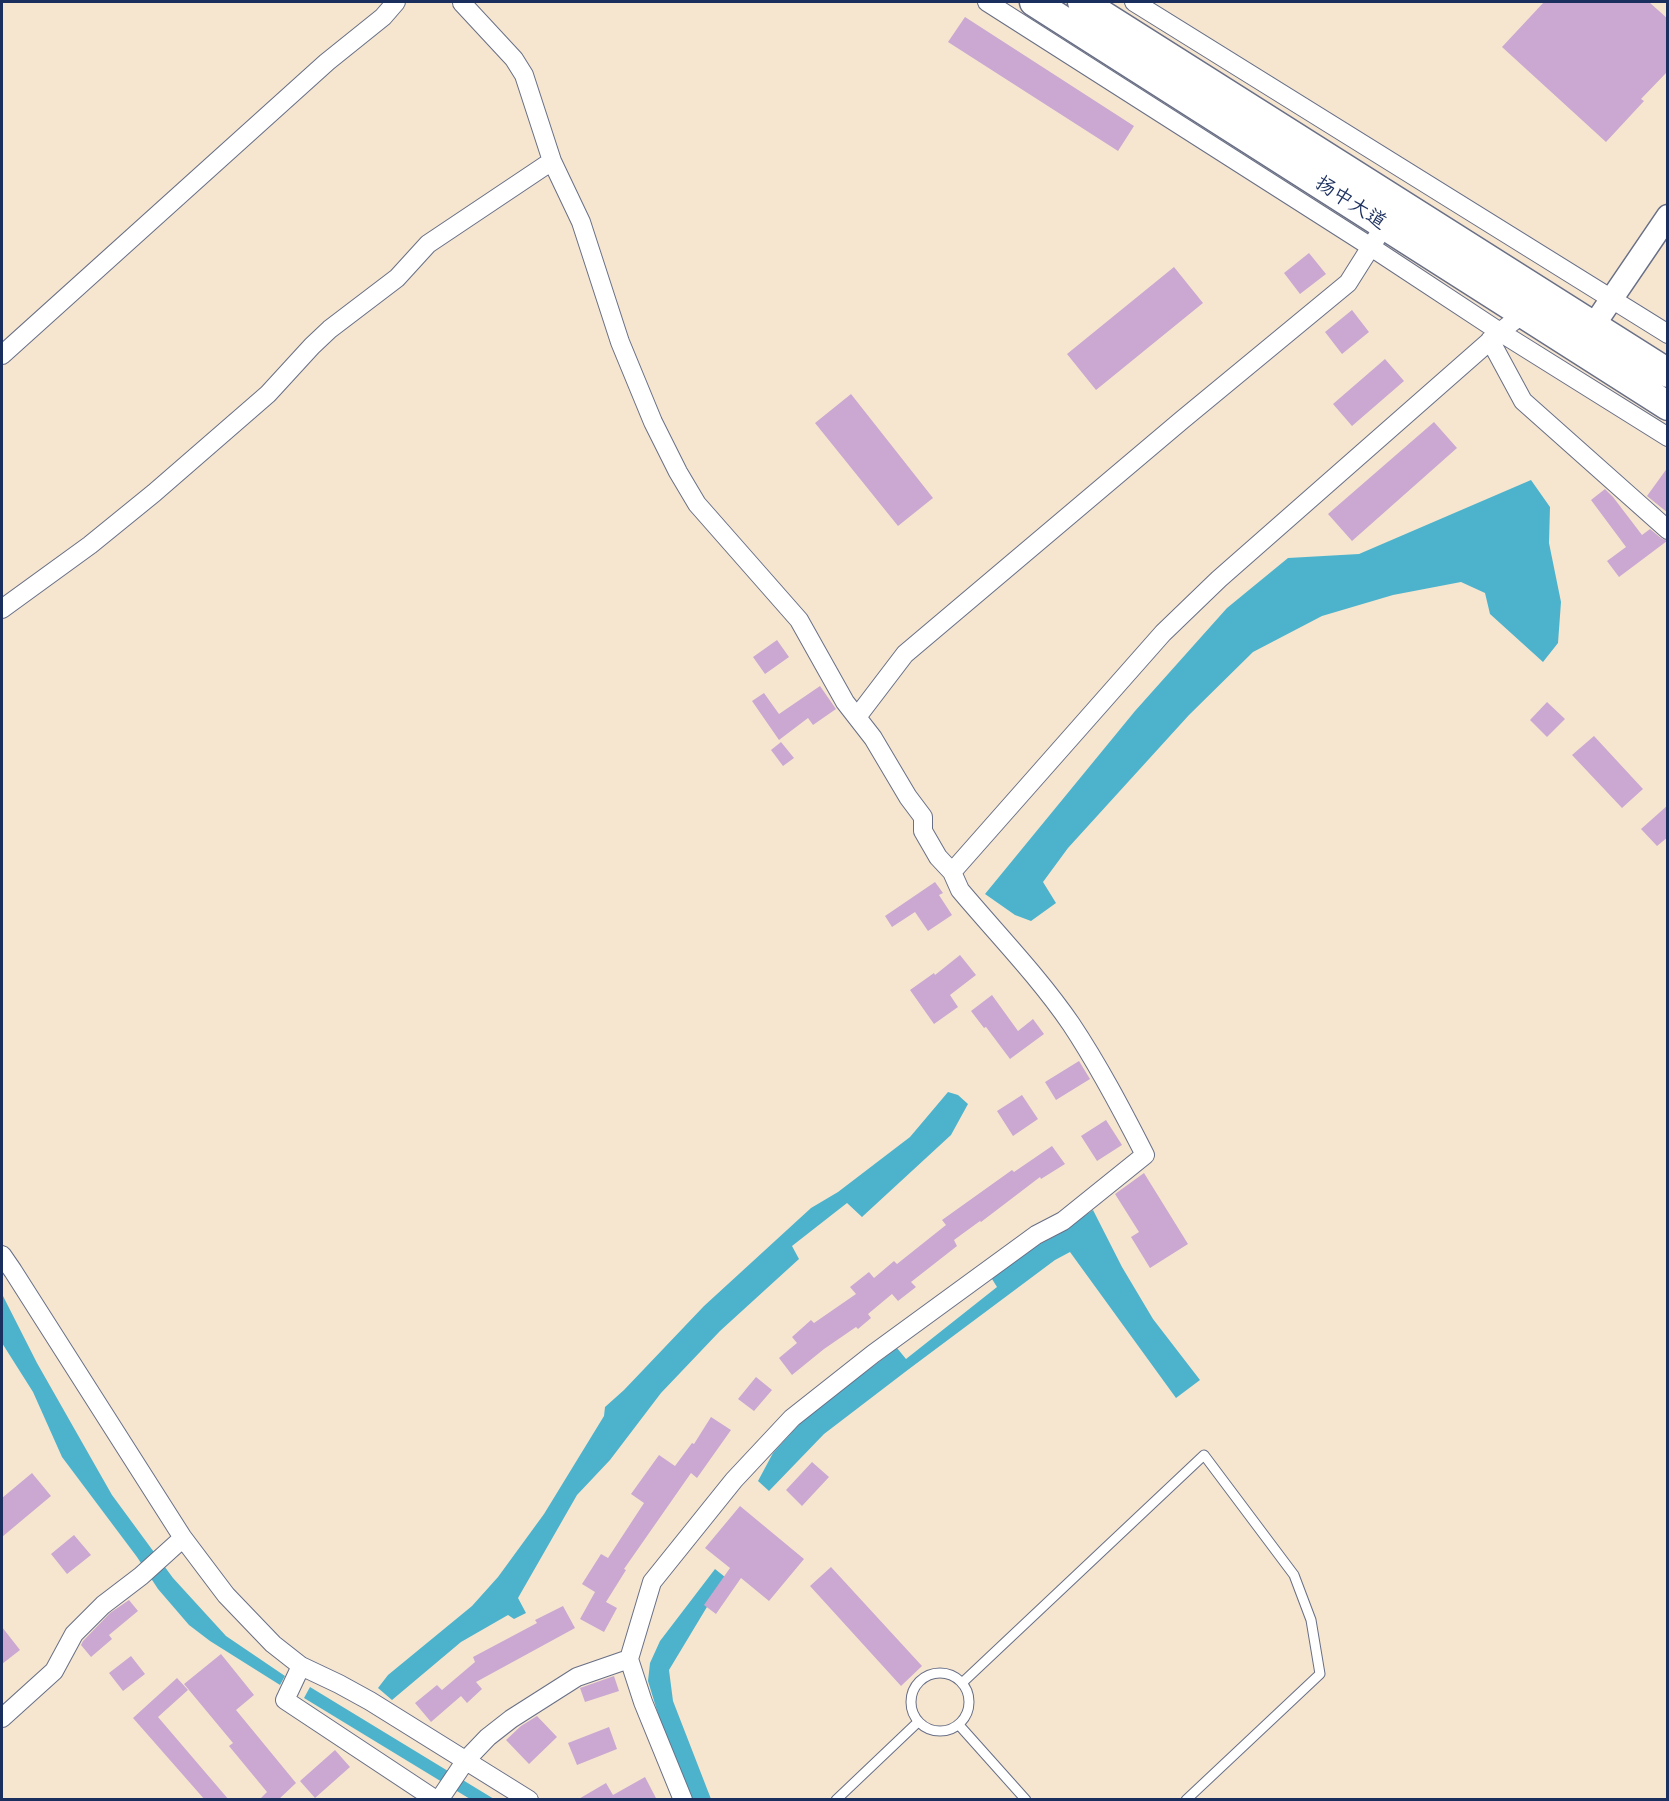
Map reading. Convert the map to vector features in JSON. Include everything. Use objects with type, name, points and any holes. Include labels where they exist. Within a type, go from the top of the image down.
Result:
[{"type":"main road","name":"扬中大道","points":[[1034,2],[1378,236],[1523,315],[1585,337],[1668,373]]},
{"type":"main road","name":"扬中大道","points":[[1082,2],[1545,295],[1585,337],[1668,406]]},
{"type":"street","points":[[2,355],[309,78],[383,17],[396,2]]},
{"type":"street","points":[[464,2],[462,3],[514,59],[524,75],[552,161],[581,222],[624,352],[653,422],[678,472],[698,504],[799,620],[845,702],[873,738],[908,797],[923,817],[923,831],[939,857],[952,872],[960,890],[1038,981],[1070,1023],[1105,1078],[1145,1155],[1064,1221],[1036,1235],[873,1354],[792,1418],[734,1480],[652,1582],[629,1659],[683,1800]]},
{"type":"street","points":[[987,2],[1378,236],[1495,336],[1668,437]]},
{"type":"street","points":[[1134,2],[1668,334]]},
{"type":"street","points":[[2,609],[90,545],[154,493],[268,394],[330,329],[397,278],[428,244],[552,161]]},
{"type":"street","points":[[1585,337],[1668,216]]},
{"type":"street","points":[[857,717],[904,654],[1348,284],[1378,236]]},
{"type":"street","points":[[952,872],[1171,625],[1219,579],[1495,336],[1545,295]]},
{"type":"street","points":[[1495,336],[1523,400],[1668,530]]},
{"type":"street","points":[[2,1255],[183,1538],[226,1595],[273,1644],[301,1666],[350,1690],[463,1765],[529,1800]]},
{"type":"street","points":[[2,1718],[54,1671],[74,1634],[103,1605],[141,1576],[183,1538]]},
{"type":"street","points":[[301,1666],[285,1700],[440,1798],[463,1765],[488,1737],[511,1719],[577,1677],[629,1659]]},
{"type":"lane","points":[[962,1683],[1204,1455],[1294,1575],[1311,1620],[1320,1674],[1186,1800]]},
{"type":"lane","points":[[942,1672],[962,1683],[968,1693],[969,1704],[966,1716],[959,1725],[938,1732],[927,1729],[918,1722],[912,1712],[910,1701],[913,1689],[920,1680],[930,1674],[942,1672]]},
{"type":"lane","points":[[836,1800],[918,1722]]},
{"type":"lane","points":[[959,1725],[1026,1800]]},
{"type":"water","points":[[1531,480],[1550,507],[1549,543],[1561,602],[1558,643],[1543,662],[1490,614],[1485,593],[1461,582],[1393,595],[1322,616],[1253,652],[1189,715],[1068,848],[1043,882],[1056,903],[1031,921],[1015,915],[985,894],[1135,711],[1227,608],[1288,558],[1359,554]]},
{"type":"water","points":[[948,1092],[958,1095],[968,1104],[951,1135],[862,1217],[847,1203],[792,1246],[799,1259],[720,1331],[661,1393],[610,1460],[577,1495],[518,1598],[526,1613],[514,1619],[508,1615],[461,1642],[392,1700],[378,1688],[388,1675],[472,1606],[498,1577],[544,1514],[604,1416],[605,1407],[704,1306],[811,1208],[838,1192],[910,1137]]},
{"type":"water","points":[[1093,1210],[1122,1267],[1153,1319],[1200,1380],[1176,1398],[1070,1252],[1055,1260],[824,1434],[769,1491],[758,1481],[773,1453],[805,1418],[897,1348],[906,1359],[997,1287],[992,1279],[1025,1252],[1055,1236]]},
{"type":"water","points":[[2,1294],[37,1363],[112,1495],[173,1578],[226,1636],[285,1676],[280,1685],[189,1625],[158,1589],[137,1557],[62,1457],[33,1392],[2,1343]]},
{"type":"water","points":[[715,1569],[725,1577],[669,1670],[673,1701],[711,1799],[690,1799],[666,1740],[648,1681],[650,1663],[660,1641]]},
{"type":"water","points":[[310,1687],[494,1799],[470,1799],[304,1698]]},
{"type":"building","points":[[1544,2],[1649,2],[1668,19],[1668,71],[1641,99],[1644,101],[1606,142],[1502,47]]},
{"type":"building","points":[[965,17],[1134,126],[1118,151],[948,42]]},
{"type":"building","points":[[1309,253],[1326,274],[1300,294],[1284,273]]},
{"type":"building","points":[[1174,267],[1203,303],[1096,390],[1067,354]]},
{"type":"building","points":[[1352,310],[1369,332],[1342,354],[1325,332]]},
{"type":"building","points":[[1385,359],[1404,381],[1352,426],[1333,404]]},
{"type":"building","points":[[851,394],[933,498],[898,526],[815,423]]},
{"type":"building","points":[[1434,422],[1457,448],[1352,541],[1328,514]]},
{"type":"building","points":[[1668,467],[1668,513],[1647,496]]},
{"type":"building","points":[[1605,489],[1642,535],[1650,529],[1667,541],[1619,577],[1607,561],[1626,547],[1591,500]]},
{"type":"building","points":[[777,640],[789,657],[765,674],[753,657]]},
{"type":"building","points":[[820,686],[836,709],[813,725],[808,718],[779,740],[752,701],[764,693],[779,714]]},
{"type":"building","points":[[1547,702],[1565,719],[1547,737],[1530,720]]},
{"type":"building","points":[[1594,736],[1643,789],[1622,808],[1572,755]]},
{"type":"building","points":[[781,742],[794,758],[783,766],[771,750]]},
{"type":"building","points":[[1668,805],[1668,837],[1657,846],[1641,829]]},
{"type":"building","points":[[935,882],[943,893],[939,895],[952,915],[928,931],[915,912],[892,927],[885,916]]},
{"type":"building","points":[[960,955],[976,975],[950,995],[958,1007],[934,1024],[910,990],[934,973],[935,975]]},
{"type":"building","points":[[992,995],[1018,1031],[1033,1019],[1044,1034],[1010,1059],[971,1011]]},
{"type":"building","points":[[1079,1061],[1090,1079],[1056,1100],[1045,1082]]},
{"type":"building","points":[[1022,1095],[1038,1119],[1013,1136],[997,1111]]},
{"type":"building","points":[[1106,1120],[1122,1145],[1097,1161],[1081,1136]]},
{"type":"building","points":[[1052,1146],[1065,1164],[1041,1179],[1040,1177],[954,1240],[957,1246],[911,1282],[916,1287],[898,1301],[892,1294],[868,1314],[871,1318],[858,1329],[856,1327],[824,1349],[792,1375],[779,1358],[797,1343],[792,1337],[811,1320],[814,1323],[856,1294],[850,1287],[869,1272],[874,1278],[894,1261],[897,1264],[946,1225],[942,1220],[1012,1170],[1014,1172]]},
{"type":"building","points":[[1144,1173],[1188,1244],[1150,1268],[1131,1237],[1139,1232],[1115,1194]]},
{"type":"building","points":[[756,1377],[772,1390],[754,1411],[738,1399]]},
{"type":"building","points":[[711,1417],[731,1430],[697,1478],[691,1473],[624,1569],[626,1570],[606,1602],[617,1608],[604,1632],[580,1619],[595,1592],[582,1584],[601,1554],[608,1558],[644,1503],[631,1494],[659,1455],[675,1466],[692,1443],[694,1444]]},
{"type":"building","points":[[812,1462],[829,1477],[802,1506],[786,1490]]},
{"type":"building","points":[[32,1473],[51,1496],[2,1537],[2,1498]]},
{"type":"building","points":[[740,1506],[804,1559],[769,1601],[741,1578],[716,1614],[704,1605],[730,1568],[705,1548]]},
{"type":"building","points":[[74,1535],[91,1555],[67,1574],[51,1554]]},
{"type":"building","points":[[831,1567],[922,1666],[901,1686],[810,1586]]},
{"type":"building","points":[[129,1600],[138,1611],[109,1635],[112,1639],[91,1657],[81,1645],[83,1641],[110,1613]]},
{"type":"building","points":[[563,1606],[575,1628],[476,1682],[482,1689],[467,1703],[461,1696],[431,1722],[415,1703],[437,1685],[442,1690],[475,1662],[473,1657],[537,1623],[535,1620]]},
{"type":"building","points":[[2,1627],[20,1650],[2,1664]]},
{"type":"building","points":[[221,1654],[254,1695],[236,1710],[296,1783],[278,1800],[259,1800],[267,1792],[229,1746],[233,1743],[184,1684]]},
{"type":"building","points":[[131,1656],[145,1674],[123,1691],[109,1673]]},
{"type":"building","points":[[614,1676],[619,1691],[585,1702],[580,1688]]},
{"type":"building","points":[[177,1678],[188,1690],[158,1717],[229,1800],[205,1800],[133,1718]]},
{"type":"building","points":[[537,1716],[557,1737],[529,1764],[506,1740],[521,1726]]},
{"type":"building","points":[[609,1727],[617,1749],[577,1765],[568,1743]]},
{"type":"building","points":[[335,1750],[350,1767],[315,1798],[300,1781]]},
{"type":"building","points":[[645,1777],[657,1800],[577,1800],[606,1783],[613,1795]]}]
